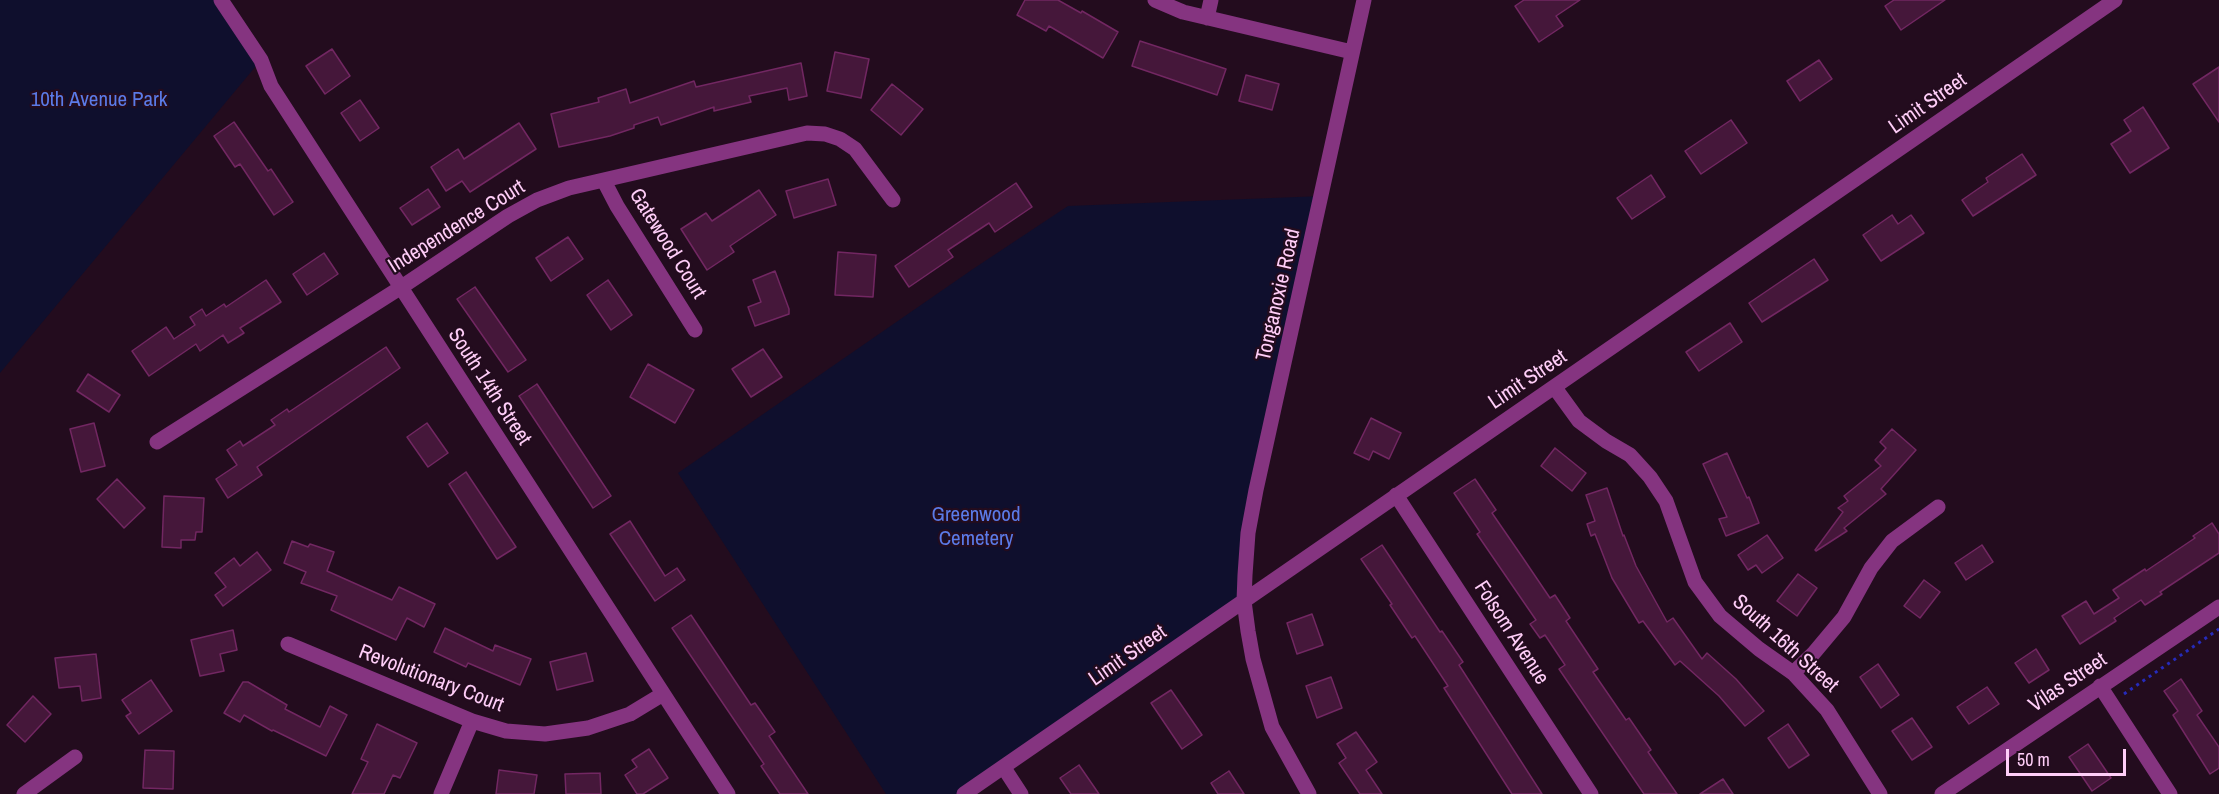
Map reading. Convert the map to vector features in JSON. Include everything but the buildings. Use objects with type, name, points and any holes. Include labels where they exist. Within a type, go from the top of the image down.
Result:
[{"type":"street","name":"South 14th Street","points":[[221,0],[261,60],[271,86],[728,794]]},
{"type":"street","points":[[1155,0],[1183,12],[1352,52]]},
{"type":"street","points":[[1207,18],[1212,0]]},
{"type":"street","name":"Tonganoxie Road","points":[[1309,794],[1272,727],[1253,659],[1244,601],[1248,533],[1364,0]]},
{"type":"street","name":"Limit Street","points":[[964,794],[2115,0]]},
{"type":"street","name":"Independence Court","points":[[157,442],[400,288],[508,216],[537,200],[569,188],[807,133],[825,134],[855,149],[893,200]]},
{"type":"street","name":"Gatewood Court","points":[[604,181],[617,206],[695,330]]},
{"type":"street","name":"South 16th Street","points":[[1555,388],[1580,421],[1606,441],[1630,455],[1650,477],[1666,501],[1695,582],[1720,616],[1793,673],[1827,710],[1880,794]]},
{"type":"street","name":"Folsom Avenue","points":[[1396,495],[1591,794]]},
{"type":"street","points":[[1793,673],[1844,618],[1870,568],[1892,541],[1938,507]]},
{"type":"street","name":"Vilas Street","points":[[1942,794],[2219,607]]},
{"type":"street","name":"Revolutionary Court","points":[[288,644],[472,721],[506,731],[545,734],[588,728],[630,714],[663,694]]},
{"type":"street","points":[[2100,686],[2170,794]]},
{"type":"street","points":[[441,794],[472,721]]},
{"type":"street","points":[[24,794],[75,757]]},
{"type":"street","points":[[1004,768],[1021,794]]},
{"type":"green space","name":"10th Avenue Park","points":[[0,0],[219,0],[261,60],[0,373]]},
{"type":"green space","name":"Greenwood Cemetery","points":[[1323,196],[1256,490],[1244,601],[964,794],[886,794],[678,473],[1068,206]]}]
